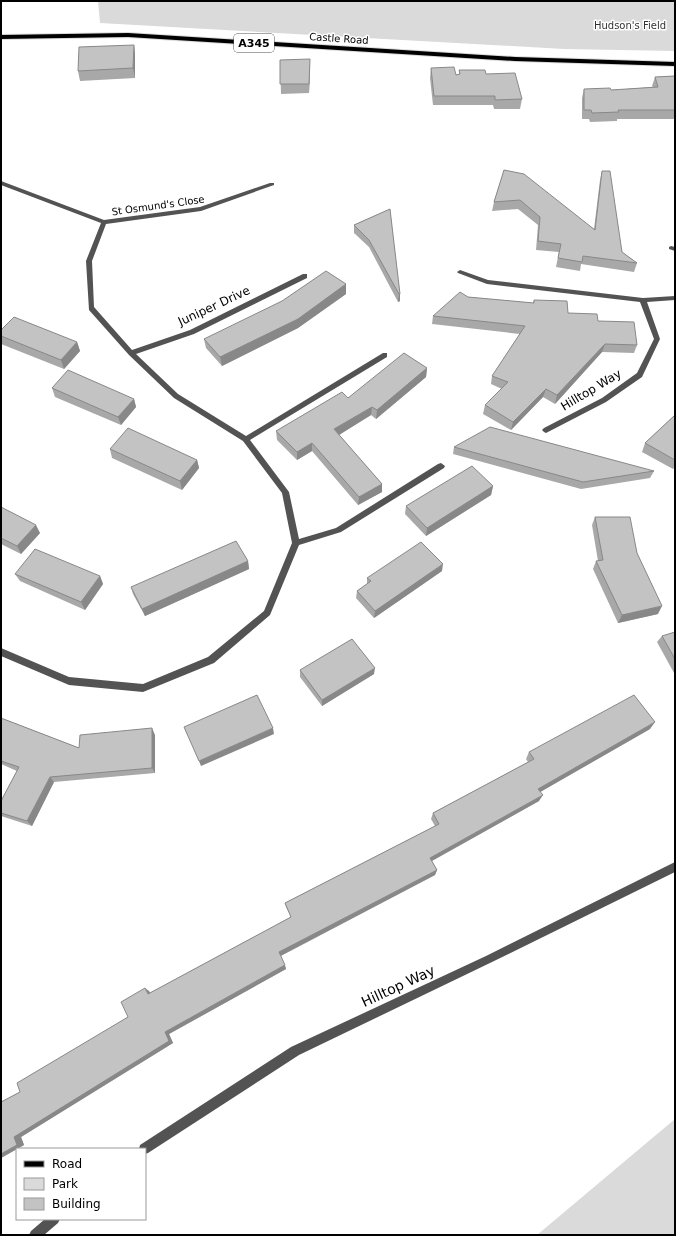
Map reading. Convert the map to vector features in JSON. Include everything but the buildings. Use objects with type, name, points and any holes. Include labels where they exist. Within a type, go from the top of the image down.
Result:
[{"type":"main road","name":"Castle Road","points":[[1,36],[128,35],[508,59],[675,64]]},
{"type":"street","name":"St Osmund's Close","points":[[1,183],[104,222],[201,209],[272,184]]},
{"type":"street","points":[[1,652],[69,681],[143,688],[211,660],[267,613],[296,543],[285,492],[246,439],[176,396],[131,353],[91,308],[89,261],[104,222]]},
{"type":"street","points":[[460,272],[487,282],[643,300],[675,298]]},
{"type":"street","name":"Juniper Drive","points":[[131,353],[192,332],[305,276]]},
{"type":"street","name":"Hilltop Way","points":[[546,430],[604,400],[640,375],[657,339],[643,300]]},
{"type":"street","points":[[246,439],[385,355]]},
{"type":"street","points":[[296,543],[338,530],[441,466]]},
{"type":"street","name":"Hilltop Way","points":[[146,1148],[295,1051],[490,959],[675,867]]},
{"type":"street","points":[[34,1235],[53,1220]]},
{"type":"green space","name":"Hudson's Field","points":[[98,1],[675,1],[675,51],[564,49],[100,23]]},
{"type":"green space","points":[[675,1119],[675,1235],[537,1235]]}]
